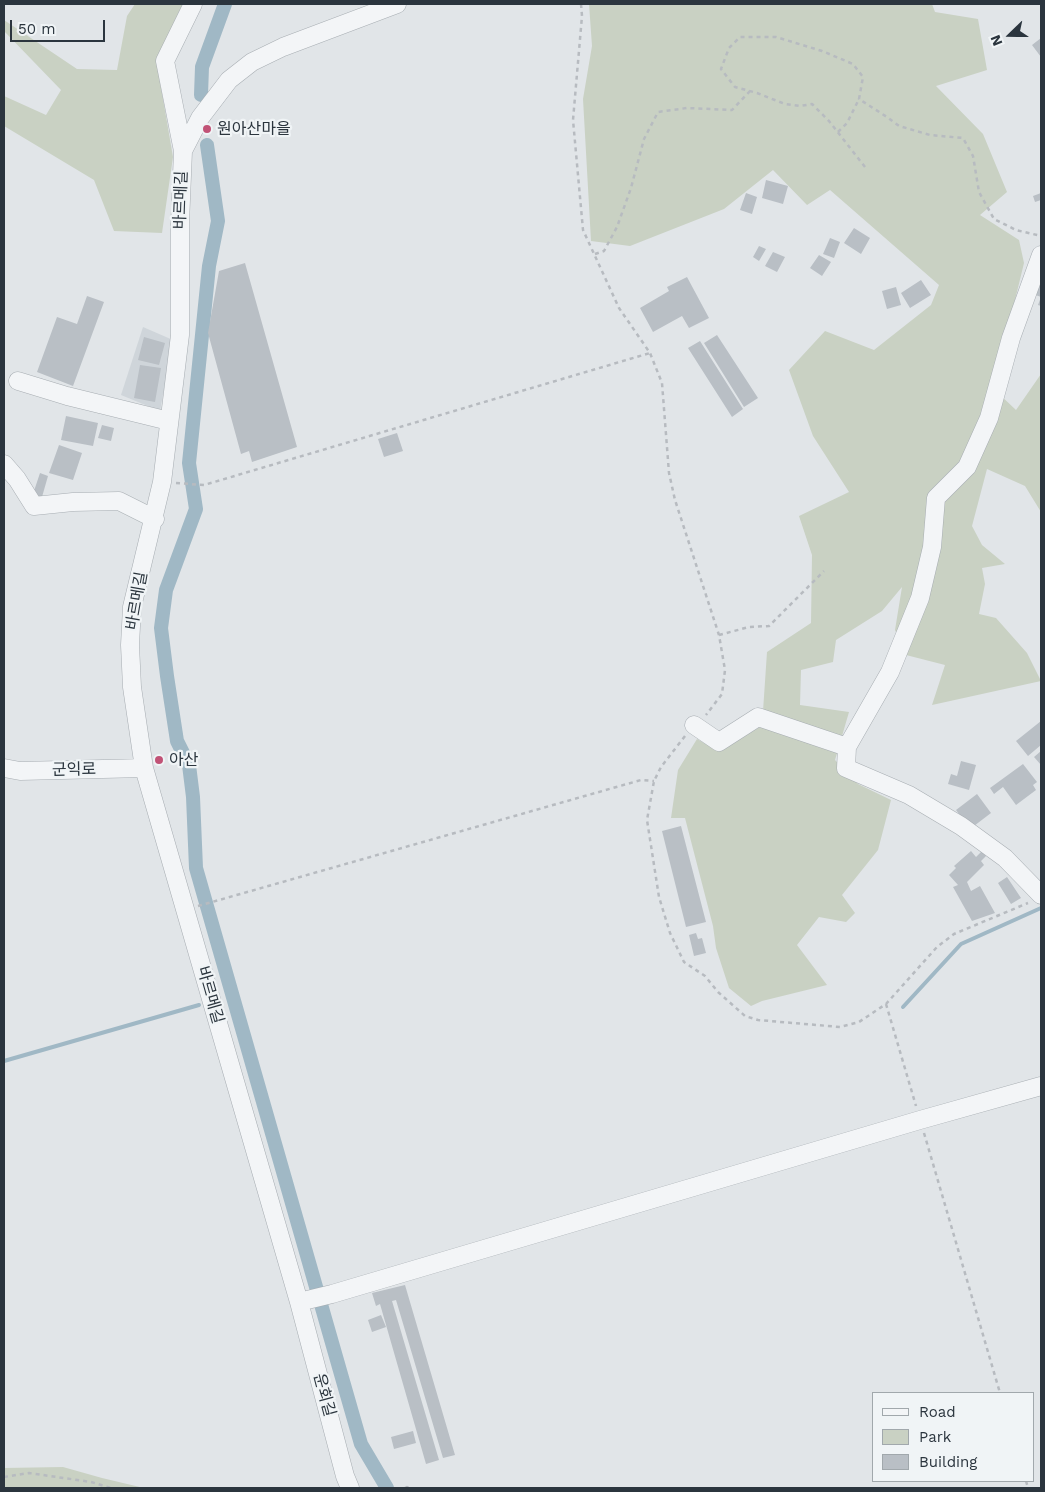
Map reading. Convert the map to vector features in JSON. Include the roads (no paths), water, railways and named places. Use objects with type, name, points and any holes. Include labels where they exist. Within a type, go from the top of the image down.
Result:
[{"type":"street","points":[[183,151],[164,60],[193,4]]},
{"type":"street","name":"바르메길","points":[[303,1301],[144,768],[132,687],[130,645],[132,608],[155,519],[162,482],[180,335],[180,223],[183,151],[200,118],[229,80],[252,62],[283,47],[397,4]]},
{"type":"street","points":[[1037,898],[1005,858],[961,826],[909,794],[846,768],[847,747],[890,672],[920,598],[932,547],[936,498],[967,467],[989,418],[1012,338],[1041,255]]},
{"type":"street","points":[[18,380],[67,396],[169,421]]},
{"type":"street","points":[[4,464],[17,479],[34,506],[73,502],[119,501],[155,519]]},
{"type":"street","points":[[694,725],[719,742],[758,717],[847,747]]},
{"type":"street","name":"군익로","points":[[4,768],[20,771],[144,768]]},
{"type":"street","points":[[303,1301],[1041,1086]]},
{"type":"street","name":"운회길","points":[[303,1301],[345,1476],[350,1488]]},
{"type":"waterway","points":[[201,95],[202,67],[225,4]]},
{"type":"waterway","points":[[207,145],[218,221],[209,266],[189,463],[196,509],[166,590],[161,628],[167,676],[177,741],[189,765],[193,797],[196,868],[361,1444],[387,1488]]},
{"type":"waterway","points":[[903,1007],[961,944],[1041,908]]},
{"type":"waterway","points":[[4,1061],[199,1005]]},
{"type":"place","name":"원아산마을","points":[[207,129]]},
{"type":"place","name":"아산","points":[[159,760]]}]
